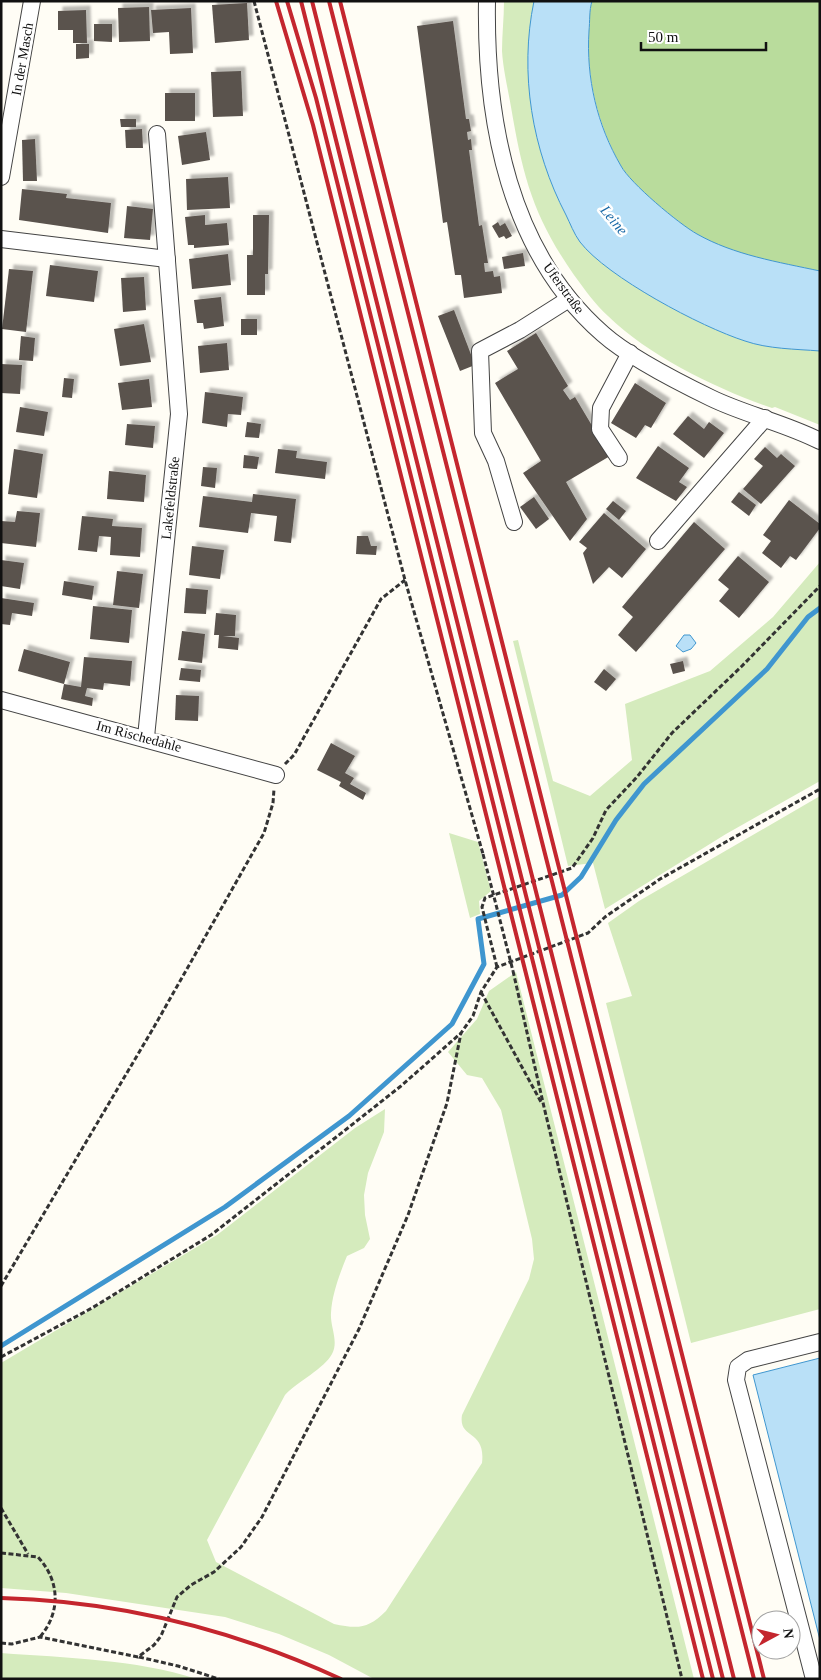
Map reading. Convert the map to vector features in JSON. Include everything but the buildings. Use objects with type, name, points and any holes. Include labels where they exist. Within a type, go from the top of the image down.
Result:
[{"type":"street","name":"In der Masch","points":[[1,176],[32,1]]},
{"type":"street","name":"Uferstraße","points":[[487,1],[486,51],[504,170],[522,223],[549,270],[569,299],[604,335],[630,352],[712,398],[820,441]]},
{"type":"street","name":"Lakefeldstraße","points":[[146,737],[179,414],[157,134]]},
{"type":"street","points":[[1,238],[167,259]]},
{"type":"street","points":[[514,522],[496,461],[483,433],[480,351],[520,330],[569,299]]},
{"type":"street","points":[[619,458],[600,429],[601,408],[630,352]]},
{"type":"street","points":[[658,541],[765,418]]},
{"type":"street","name":"Im Rischedahle","points":[[1,700],[146,737],[276,774]]},
{"type":"street","points":[[814,1679],[736,1380],[738,1367],[748,1360],[820,1342]]},
{"type":"path","points":[[254,1],[405,580],[483,854],[513,971],[682,1679]]},
{"type":"path","points":[[1,1286],[154,1027],[264,833],[273,803],[276,774],[294,755],[381,599],[405,580]]},
{"type":"path","points":[[497,967],[482,902],[485,898],[572,868],[592,838],[606,810],[638,777],[672,733],[742,666],[820,586]]},
{"type":"path","points":[[1,1357],[83,1313],[212,1234],[401,1086],[461,1033],[473,1016],[481,992],[497,967],[588,933],[605,917],[660,879],[820,788]]},
{"type":"path","points":[[481,992],[544,1107]]},
{"type":"path","points":[[138,1657],[154,1646],[161,1636],[178,1597],[191,1585],[214,1572],[241,1548],[262,1517],[289,1465],[359,1329],[408,1214],[446,1103],[461,1033]]},
{"type":"path","points":[[1,1508],[28,1554]]},
{"type":"path","points":[[1,1553],[28,1554],[38,1557],[50,1570],[56,1586],[51,1624],[40,1637]]},
{"type":"path","points":[[1,1643],[12,1644],[40,1637],[178,1666],[218,1679]]},
{"type":"green space","points":[[504,1],[534,1],[528,56],[532,111],[537,138],[554,190],[580,242],[593,256],[632,285],[704,325],[754,344],[820,351],[820,425],[729,391],[664,358],[625,331],[594,302],[582,286],[549,234],[539,214],[525,175],[503,65]]},
{"type":"green space","points":[[592,1],[820,1],[820,271],[741,253],[711,242],[689,229],[667,212],[644,193],[626,174],[606,134],[595,101],[589,49]]},
{"type":"green space","points":[[820,562],[820,781],[726,834],[605,909],[593,863],[568,866],[513,641],[518,640],[553,781],[590,796],[632,760],[625,704],[710,671],[773,617]]},
{"type":"green space","points":[[820,796],[820,1309],[691,1343],[606,1003],[632,996],[608,923],[639,901]]},
{"type":"green space","points":[[449,833],[478,842],[491,891],[479,901],[480,914],[470,918]]},
{"type":"green space","points":[[516,972],[694,1679],[374,1679],[329,1655],[279,1634],[225,1617],[66,1593],[1,1588],[1,1363],[217,1235],[355,1128],[385,1109],[384,1132],[368,1173],[364,1195],[365,1215],[370,1239],[364,1248],[347,1256],[339,1276],[331,1313],[335,1344],[332,1354],[317,1370],[285,1395],[207,1540],[216,1562],[334,1624],[350,1627],[362,1626],[374,1621],[386,1611],[482,1463],[480,1445],[464,1428],[462,1415],[529,1279],[534,1259],[532,1239],[501,1110],[482,1078],[467,1075],[448,1052],[477,1019],[489,991]]},
{"type":"green space","points":[[1,1653],[125,1663],[173,1672],[197,1679],[1,1679]]},
{"type":"water","name":"Leine","points":[[534,1],[592,1],[589,66],[595,101],[605,134],[621,166],[644,192],[679,222],[711,241],[741,253],[820,271],[820,351],[754,344],[704,325],[632,285],[593,256],[580,242],[554,190],[537,138],[532,111],[528,56]]},
{"type":"water","points":[[684,635],[690,635],[696,643],[691,649],[683,652],[676,646]]},
{"type":"water","points":[[820,1358],[820,1640],[753,1375]]},
{"type":"waterway","points":[[1,1346],[225,1207],[349,1116],[452,1024],[484,964],[478,919],[562,895],[581,877],[616,820],[644,784],[767,669],[808,617],[820,608]]},
{"type":"railway","points":[[276,1],[313,125],[703,1679]]},
{"type":"railway","points":[[287,1],[316,98],[713,1679]]},
{"type":"railway","points":[[301,1],[723,1679]]},
{"type":"railway","points":[[312,1],[734,1679]]},
{"type":"railway","points":[[329,1],[754,1679]]},
{"type":"railway","points":[[340,1],[764,1679]]},
{"type":"railway","points":[[1,1598],[89,1605],[175,1621],[259,1646],[341,1679]]}]
